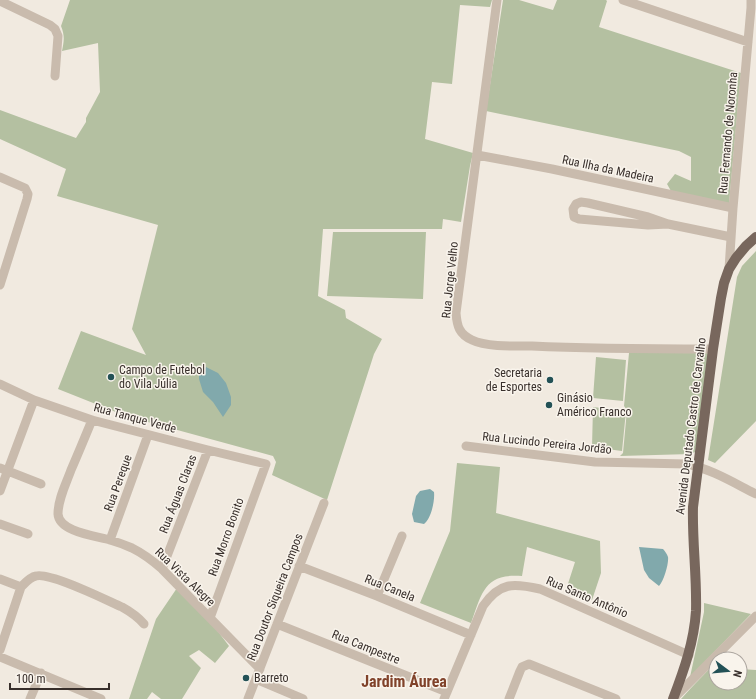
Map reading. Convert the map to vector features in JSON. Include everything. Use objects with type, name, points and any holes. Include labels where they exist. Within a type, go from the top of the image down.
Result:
[{"type":"main road","name":"Avenida Deputado Castro de Carvalho","points":[[673,699],[681,687],[689,655],[696,610],[692,522],[693,507],[697,466],[721,298],[729,269],[741,252],[756,237]]},
{"type":"street","name":"Rua Jorge Velho","points":[[497,0],[456,313],[457,325],[460,331],[465,336],[479,343],[496,345],[584,348],[713,349]]},
{"type":"street","points":[[623,0],[748,42]]},
{"type":"street","points":[[0,1],[50,25],[55,30],[58,36],[55,76]]},
{"type":"street","name":"Rua Fernando de Noronha","points":[[729,269],[748,42],[753,6]]},
{"type":"street","name":"Rua Ilha da Madeira","points":[[477,155],[552,169],[733,208]]},
{"type":"street","points":[[0,177],[25,188],[28,194],[4,254],[0,285]]},
{"type":"street","points":[[668,224],[648,225],[579,220],[574,217],[573,209],[576,204],[581,202],[648,217],[668,224],[731,237]]},
{"type":"street","name":"Rua Tanque Verde","points":[[0,384],[34,400],[92,420],[266,464]]},
{"type":"street","points":[[0,490],[4,469],[34,400]]},
{"type":"street","name":"Rua Vista Alegre","points":[[92,420],[61,495],[58,516],[62,523],[75,531],[110,540],[141,553],[150,559],[260,669]]},
{"type":"street","name":"Rua Pereque","points":[[110,540],[148,435]]},
{"type":"street","name":"Rua Lucindo Pereira Jordão","points":[[466,446],[595,462],[687,464],[697,466],[756,494]]},
{"type":"street","name":"Rua Águas Claras","points":[[162,570],[208,450]]},
{"type":"street","name":"Rua Morro Bonito","points":[[210,618],[266,464]]},
{"type":"street","points":[[4,469],[41,484]]},
{"type":"street","name":"Rua Doutor Siqueira Campos","points":[[248,699],[324,503]]},
{"type":"street","points":[[0,524],[28,534]]},
{"type":"street","points":[[377,596],[402,536]]},
{"type":"street","name":"Rua Canela","points":[[299,566],[471,635]]},
{"type":"street","points":[[0,650],[21,587],[37,575],[43,575],[56,579],[122,607],[139,618],[144,624]]},
{"type":"street","points":[[0,579],[21,587]]},
{"type":"street","name":"Rua Santo Antônio","points":[[446,696],[483,606],[489,597],[499,589],[510,585],[540,589],[689,655]]},
{"type":"street","points":[[681,687],[756,616]]},
{"type":"street","name":"Rua Campestre","points":[[277,624],[446,696]]},
{"type":"street","points":[[0,657],[101,699]]},
{"type":"street","points":[[509,699],[522,667],[529,664],[616,699]]},
{"type":"street","points":[[30,699],[41,673]]},
{"type":"street","points":[[256,679],[303,699]]},
{"type":"green space","points":[[70,0],[492,0],[490,7],[460,5],[452,84],[432,82],[425,139],[473,153],[461,222],[443,219],[442,229],[323,229],[318,296],[345,310],[346,318],[382,339],[374,354],[327,500],[272,475],[276,462],[273,456],[148,422],[141,422],[58,389],[81,331],[146,355],[132,329],[158,225],[57,196],[66,169],[0,139],[0,110],[76,138],[86,122],[86,118],[100,92],[98,43],[62,51],[64,38],[61,26]]},
{"type":"green space","points":[[503,0],[519,0],[553,10],[557,0],[606,0],[607,1],[599,27],[741,73],[729,204],[671,191],[667,184],[675,174],[691,181],[691,157],[679,151],[486,111]]},
{"type":"green space","points":[[333,232],[426,232],[423,299],[327,296]]},
{"type":"green space","points":[[756,251],[756,421],[715,463],[708,460],[737,277],[742,266]]},
{"type":"green space","points":[[629,353],[707,353],[709,356],[695,452],[691,454],[620,456],[623,453],[627,410],[624,406]]},
{"type":"green space","points":[[596,357],[626,360],[623,401],[593,398]]},
{"type":"green space","points":[[593,407],[626,411],[622,451],[592,447]]},
{"type":"green space","points":[[457,463],[500,467],[496,513],[600,541],[601,573],[592,600],[566,590],[575,562],[527,547],[522,576],[500,578],[486,587],[478,603],[471,623],[420,603],[450,531]]},
{"type":"green space","points":[[177,588],[207,617],[229,646],[215,663],[199,650],[189,656],[201,668],[182,699],[161,699],[152,692],[147,699],[129,699],[156,619]]},
{"type":"green space","points":[[704,603],[751,614],[715,651],[708,651],[708,658],[690,677],[704,612]]},
{"type":"green space","points":[[708,670],[708,691],[748,691],[748,670],[756,670],[756,699],[681,699]]},
{"type":"water","points":[[206,367],[218,373],[226,383],[231,397],[231,405],[223,417],[213,402],[203,392],[199,374]]},
{"type":"water","points":[[430,489],[434,492],[434,496],[429,518],[424,524],[414,522],[412,514],[416,496],[420,491]]},
{"type":"water","points":[[639,547],[663,549],[667,555],[667,567],[663,580],[659,586],[649,578],[644,570]]},
{"type":"place","name":"Campo de Futebol do Vila Júlia","points":[[111,377]]},
{"type":"place","name":"Secretaria de Esportes","points":[[550,380]]},
{"type":"place","name":"Ginásio Américo Franco","points":[[549,405]]},
{"type":"place","name":"Barreto","points":[[246,678]]},
{"type":"district","name":"Jardim Áurea","points":[[404,681]]}]
